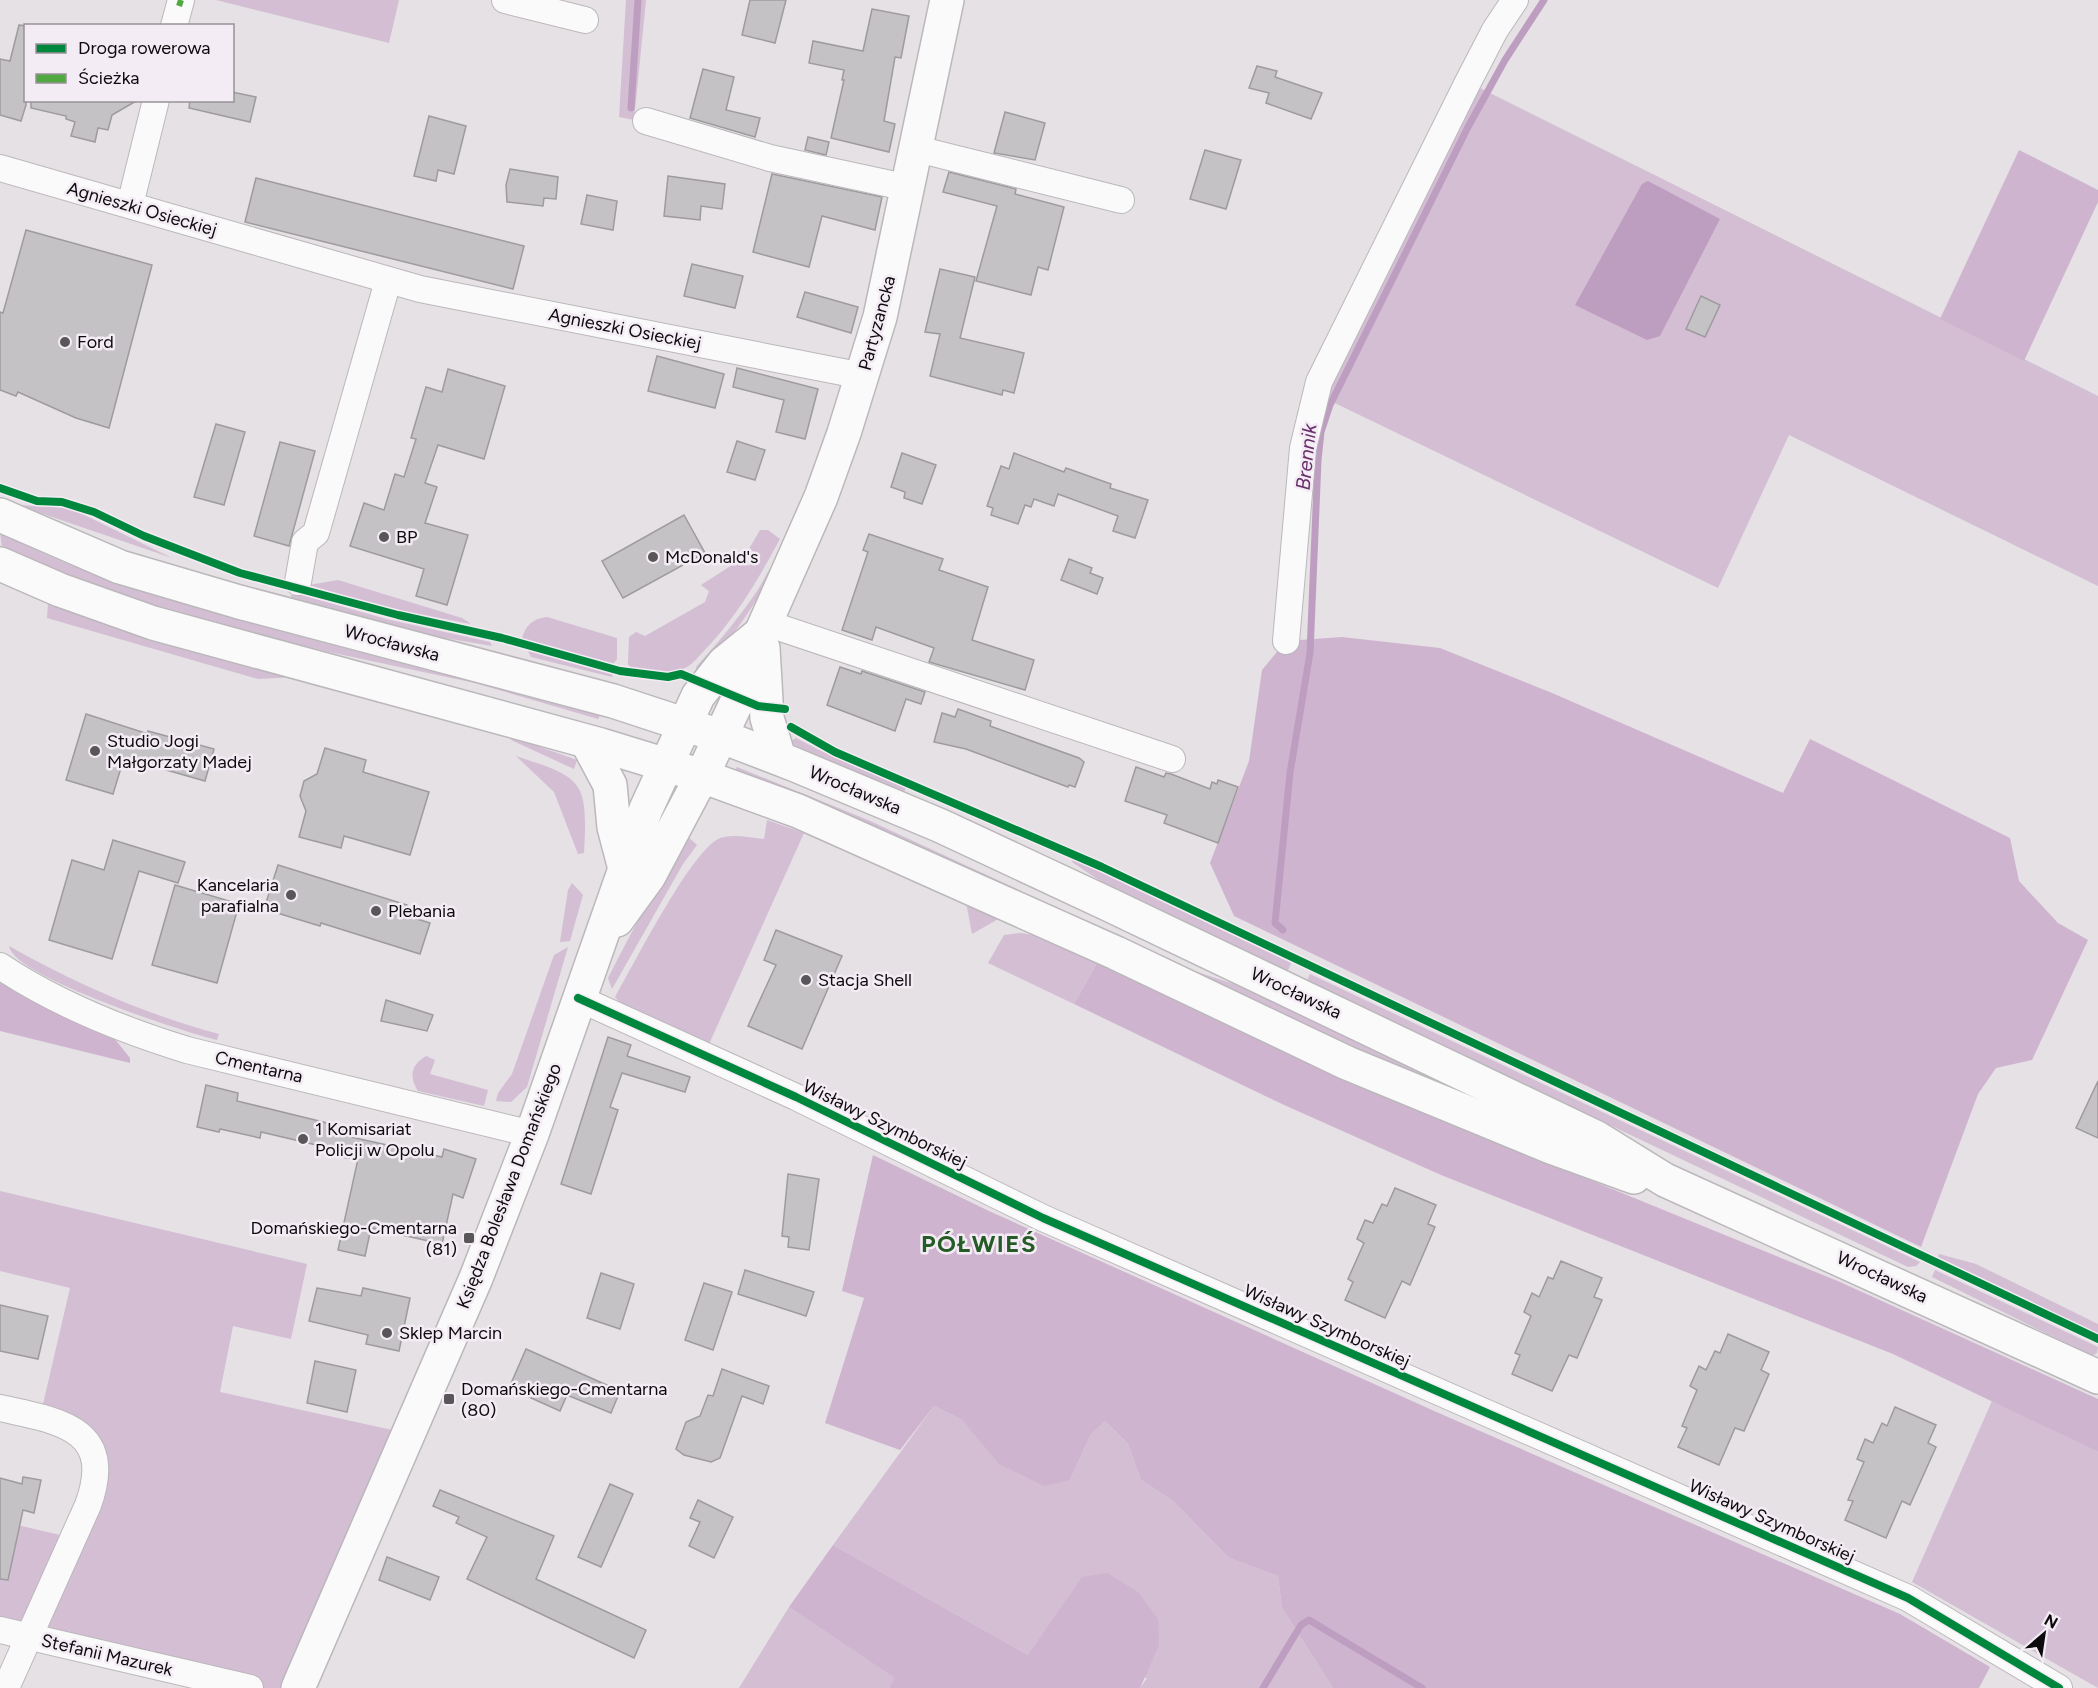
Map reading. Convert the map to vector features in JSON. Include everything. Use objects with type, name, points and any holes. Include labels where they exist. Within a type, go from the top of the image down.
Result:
[{"type":"main road","name":"Partyzancka","points":[[702,776],[748,678],[764,628],[820,497],[863,376],[880,317],[909,188],[947,0]]},
{"type":"main road","name":"Wrocławska","points":[[0,515],[120,567],[239,602],[613,701],[687,724],[779,758],[914,814],[1110,904],[1597,1138],[1665,1179],[2098,1377]]},
{"type":"main road","name":"Wrocławska","points":[[0,564],[51,587],[153,623],[668,765],[798,811],[938,873],[1347,1063],[1634,1178],[1665,1179]]},
{"type":"main road","name":"Partyzancka","points":[[668,765],[698,696],[718,671],[764,628]]},
{"type":"main road","points":[[764,628],[767,718],[779,758]]},
{"type":"main road","points":[[586,742],[610,785],[614,827],[624,865]]},
{"type":"main road","name":"Księdza Bolesława Domańskiego","points":[[298,1688],[476,1278],[532,1134],[578,998],[599,945],[624,865],[646,809],[668,765]]},
{"type":"main road","name":"Księdza Bolesława Domańskiego","points":[[599,945],[649,876],[702,776]]},
{"type":"street","points":[[175,24],[181,0]]},
{"type":"street","points":[[505,0],[585,20]]},
{"type":"street","points":[[1286,641],[1303,448],[1319,382],[1468,82],[1495,30],[1515,0]]},
{"type":"street","points":[[129,205],[155,102]]},
{"type":"street","points":[[646,121],[770,158],[909,188]]},
{"type":"street","points":[[917,148],[1121,200]]},
{"type":"street","name":"Agnieszki Osieckiej","points":[[0,168],[387,281],[863,376]]},
{"type":"street","points":[[298,582],[305,542],[316,533],[387,281]]},
{"type":"street","points":[[764,628],[1172,759]]},
{"type":"street","name":"Cmentarna","points":[[0,966],[58,999],[159,1041],[532,1134]]},
{"type":"street","name":"Wisławy Szymborskiej","points":[[578,998],[796,1097],[1043,1218],[1908,1598],[2059,1688]]},
{"type":"street","points":[[0,1408],[70,1427],[89,1446],[96,1470],[95,1485],[88,1506],[6,1688]]},
{"type":"street","name":"Stefanii Mazurek","points":[[0,1630],[250,1688]]},
{"type":"shaded area","points":[[216,0],[399,0],[389,43]]},
{"type":"shaded area","points":[[626,0],[646,0],[634,120],[619,117]]},
{"type":"shaded area","points":[[1468,82],[2098,396],[2098,586],[1789,435],[1718,588],[1316,394]]},
{"type":"shaded area","points":[[2019,150],[2098,190],[2098,202],[2024,361],[1940,319]]},
{"type":"shaded area","points":[[1648,181],[1720,219],[1660,336],[1647,340],[1575,305],[1642,184]]},
{"type":"shaded area","points":[[17,505],[70,508],[172,558]]},
{"type":"shaded area","points":[[760,530],[768,530],[780,539],[745,599],[702,653],[688,667],[671,673],[651,673],[631,669],[628,664],[629,637],[636,632],[645,636],[705,602],[709,591],[701,585],[740,560],[749,566],[756,553],[749,549]]},
{"type":"shaded area","points":[[0,532],[90,573],[184,604],[336,646],[601,714],[598,719],[475,683],[329,652],[143,606],[62,576],[2,548]]},
{"type":"shaded area","points":[[782,557],[755,603],[734,632],[697,671],[696,667],[734,622],[770,569]]},
{"type":"shaded area","points":[[338,580],[462,618],[471,624],[378,606],[309,585]]},
{"type":"shaded area","points":[[295,593],[386,619],[490,642],[492,646],[410,632],[290,600],[291,595]]},
{"type":"shaded area","points":[[48,604],[119,629],[297,677],[258,679],[47,618]]},
{"type":"shaded area","points":[[547,617],[617,638],[617,659],[613,664],[522,639],[530,624]]},
{"type":"shaded area","points":[[1342,637],[1440,648],[1552,693],[1783,793],[1810,739],[2010,838],[2019,881],[2058,923],[2088,940],[2032,1060],[1996,1068],[1978,1094],[1921,1247],[1234,916],[1210,863],[1249,761],[1262,670],[1286,641]]},
{"type":"shaded area","points":[[527,649],[613,672],[612,677],[531,657]]},
{"type":"shaded area","points":[[512,737],[577,760],[574,769],[511,740]]},
{"type":"shaded area","points":[[796,738],[821,751],[906,786],[904,793],[804,751],[790,742]]},
{"type":"shaded area","points":[[516,756],[555,770],[577,785],[582,796],[584,810],[584,853],[578,854],[554,792]]},
{"type":"shaded area","points":[[737,767],[868,820],[1194,971],[1240,986],[1529,1121],[1407,1075],[734,771]]},
{"type":"shaded area","points":[[767,820],[804,833],[709,1044],[622,1005],[615,997],[692,866],[706,849],[723,837],[764,839]]},
{"type":"shaded area","points":[[688,837],[697,845],[683,864],[612,989],[608,978],[646,906]]},
{"type":"shaded area","points":[[1073,858],[1291,963],[1287,973],[1118,893],[1072,862]]},
{"type":"shaded area","points":[[572,883],[583,895],[570,941],[560,942],[568,890]]},
{"type":"shaded area","points":[[966,902],[1000,918],[972,934]]},
{"type":"shaded area","points":[[1021,933],[1033,935],[1097,963],[1074,1004],[988,963],[1004,935]]},
{"type":"shaded area","points":[[9,946],[111,997],[219,1034],[217,1040],[138,1015],[68,987],[39,973],[18,959]]},
{"type":"shaded area","points":[[568,947],[527,1087],[511,1102],[496,1101],[498,1093],[512,1074],[554,955]]},
{"type":"shaded area","points":[[1097,963],[1326,1072],[1840,1282],[2098,1399],[2098,1452],[1893,1354],[1441,1175],[1282,1104],[1074,1004]]},
{"type":"shaded area","points":[[0,966],[98,1018],[130,1058],[130,1063],[0,1031]]},
{"type":"shaded area","points":[[1310,974],[1920,1262],[1916,1266],[1908,1267],[1307,981]]},
{"type":"shaded area","points":[[426,1056],[435,1060],[430,1074],[488,1090],[484,1106],[418,1091],[413,1080],[413,1071],[417,1063]]},
{"type":"shaded area","points":[[873,1155],[989,1211],[1441,1414],[1900,1614],[1990,1667],[1979,1688],[1333,1688],[1282,1608],[1278,1576],[1229,1558],[1173,1501],[1141,1480],[1128,1444],[1105,1421],[1091,1434],[1070,1480],[1044,1486],[999,1464],[962,1420],[934,1406],[900,1450],[825,1423],[864,1298],[842,1291]]},
{"type":"shaded area","points":[[0,1191],[307,1264],[291,1339],[233,1326],[220,1392],[410,1434],[298,1688],[250,1688],[0,1630],[0,1521],[73,1538],[94,1457],[40,1417],[70,1288],[0,1271]]},
{"type":"shaded area","points":[[1939,1254],[1976,1264],[2098,1324],[2098,1335],[1938,1257]]},
{"type":"shaded area","points":[[1935,1270],[2098,1347],[2097,1353],[2092,1356],[1932,1277]]},
{"type":"shaded area","points":[[1992,1401],[2098,1452],[2098,1688],[1912,1582]]},
{"type":"shaded area","points":[[934,1406],[962,1420],[978,1438],[1070,1480],[1091,1434],[1105,1421],[1128,1444],[1141,1480],[1173,1501],[1229,1558],[1278,1576],[1282,1608],[1333,1688],[1140,1688],[1147,1678],[1028,1655],[833,1545]]},
{"type":"shaded area","points":[[833,1545],[1028,1655],[1082,1577],[1107,1573],[1138,1592],[1158,1619],[1159,1645],[1140,1688],[889,1688],[895,1678],[789,1607]]},
{"type":"shaded area","points":[[789,1607],[896,1678],[889,1688],[739,1688]]},
{"type":"building","points":[[750,0],[786,0],[775,43],[742,35]]},
{"type":"building","points":[[872,9],[909,16],[901,58],[895,57],[884,121],[895,124],[889,152],[831,138],[844,80],[842,80],[844,70],[809,63],[813,41],[863,51]]},
{"type":"building","points":[[19,25],[24,26],[24,102],[26,105],[21,121],[0,115],[0,59],[10,61]]},
{"type":"building","points":[[1257,66],[1277,71],[1275,77],[1322,93],[1311,119],[1266,103],[1269,93],[1249,88]]},
{"type":"building","points":[[703,69],[734,77],[726,110],[760,118],[755,137],[690,118]]},
{"type":"building","points":[[234,92],[256,97],[250,122],[189,108],[190,102],[234,102]]},
{"type":"building","points":[[31,102],[135,102],[112,115],[108,130],[98,128],[95,142],[71,136],[75,122],[66,119],[66,116],[31,108]]},
{"type":"building","points":[[1005,112],[1045,123],[1035,160],[994,153]]},
{"type":"building","points":[[429,116],[466,126],[454,174],[438,170],[436,181],[414,176]]},
{"type":"building","points":[[808,137],[829,142],[826,155],[805,150]]},
{"type":"building","points":[[1205,150],[1241,160],[1226,209],[1190,199]]},
{"type":"building","points":[[510,169],[558,177],[556,199],[544,198],[543,206],[507,202],[506,185]]},
{"type":"building","points":[[949,172],[1016,189],[1015,194],[1064,207],[1048,270],[1038,267],[1031,295],[976,281],[997,206],[943,192]]},
{"type":"building","points":[[772,174],[882,197],[875,230],[822,216],[809,267],[753,252]]},
{"type":"building","points":[[668,176],[725,184],[722,209],[701,206],[700,220],[664,216]]},
{"type":"building","points":[[256,178],[524,246],[513,289],[245,222]]},
{"type":"building","points":[[587,195],[617,201],[613,230],[581,224]]},
{"type":"building","name":"Ford","points":[[26,230],[152,265],[109,428],[76,418],[18,392],[16,396],[0,390],[0,312],[3,313]]},
{"type":"building","points":[[692,264],[743,276],[735,308],[684,296]]},
{"type":"building","points":[[940,269],[975,277],[960,338],[1024,353],[1014,393],[1003,390],[1002,395],[930,376],[940,334],[925,332]]},
{"type":"building","points":[[805,292],[858,307],[851,333],[797,317]]},
{"type":"building","points":[[1701,296],[1720,305],[1705,337],[1686,329]]},
{"type":"building","points":[[657,356],[724,374],[715,408],[648,391]]},
{"type":"building","points":[[737,368],[818,389],[805,439],[776,432],[784,400],[733,387]]},
{"type":"building","points":[[448,369],[505,386],[484,459],[438,445],[425,483],[437,487],[425,523],[468,535],[447,605],[416,596],[424,569],[350,546],[364,503],[384,510],[395,474],[404,477],[416,439],[411,438],[426,387],[442,392]]},
{"type":"building","points":[[216,424],[245,432],[224,505],[194,497]]},
{"type":"building","points":[[737,441],[765,450],[755,480],[727,472]]},
{"type":"building","points":[[280,442],[315,451],[289,546],[254,536]]},
{"type":"building","points":[[902,453],[936,465],[922,504],[904,498],[905,492],[891,487]]},
{"type":"building","points":[[1014,453],[1064,472],[1066,468],[1111,484],[1110,488],[1148,500],[1135,538],[1113,531],[1118,516],[1058,494],[1054,506],[1034,499],[1031,507],[1025,505],[1018,524],[991,515],[993,508],[987,506],[1001,466],[1009,469]]},
{"type":"building","name":"McDonald's","points":[[684,515],[705,553],[623,598],[602,561]]},
{"type":"building","points":[[869,534],[943,559],[939,570],[988,587],[972,640],[1034,660],[1025,690],[929,662],[934,648],[876,627],[872,640],[842,630],[868,552],[863,550]]},
{"type":"building","points":[[1069,559],[1092,568],[1090,573],[1103,578],[1097,594],[1061,580]]},
{"type":"building","points":[[840,667],[861,674],[862,671],[925,692],[921,704],[906,699],[895,731],[827,705]]},
{"type":"building","points":[[958,709],[991,721],[990,726],[1079,758],[1084,762],[1075,787],[1069,785],[1068,787],[966,749],[934,742],[942,713],[955,717]]},
{"type":"building","points":[[86,714],[148,734],[148,731],[214,749],[205,781],[124,758],[113,794],[66,780]]},
{"type":"building","points":[[325,748],[366,760],[363,772],[429,792],[410,855],[344,836],[341,848],[299,837],[306,811],[300,796],[304,781],[317,774]]},
{"type":"building","points":[[1136,767],[1164,777],[1166,773],[1171,774],[1210,789],[1212,782],[1217,784],[1218,780],[1238,787],[1218,843],[1164,823],[1167,815],[1125,801]]},
{"type":"building","points":[[113,840],[185,862],[178,883],[139,871],[112,959],[49,940],[72,860],[104,870]]},
{"type":"building","name":"Plebania","points":[[278,865],[407,905],[404,915],[430,923],[420,954],[321,923],[320,926],[264,909]]},
{"type":"building","points":[[175,885],[239,904],[217,983],[152,965]]},
{"type":"building","name":"Stacja Shell","points":[[776,930],[842,956],[802,1049],[748,1026],[776,965],[764,960]]},
{"type":"building","points":[[386,1000],[433,1015],[427,1031],[381,1021]]},
{"type":"building","points":[[608,1037],[631,1045],[627,1056],[690,1077],[685,1092],[622,1073],[610,1107],[618,1110],[591,1194],[561,1184]]},
{"type":"building","points":[[2098,1081],[2098,1138],[2076,1128]]},
{"type":"building","points":[[206,1085],[238,1093],[237,1101],[348,1128],[346,1136],[442,1157],[444,1149],[476,1159],[463,1198],[453,1194],[442,1244],[371,1228],[365,1256],[338,1250],[358,1159],[340,1157],[342,1151],[261,1132],[260,1138],[220,1129],[219,1132],[197,1127]]},
{"type":"building","points":[[788,1174],[819,1179],[809,1250],[788,1247],[789,1237],[782,1236]]},
{"type":"building","points":[[1395,1188],[1436,1205],[1428,1224],[1435,1227],[1410,1285],[1402,1281],[1385,1318],[1345,1300],[1353,1282],[1348,1279],[1364,1243],[1357,1239],[1365,1220],[1373,1223],[1382,1204],[1387,1206]]},
{"type":"building","points":[[1561,1261],[1602,1278],[1594,1297],[1602,1300],[1577,1358],[1569,1355],[1552,1391],[1512,1374],[1520,1355],[1515,1353],[1531,1316],[1524,1312],[1532,1293],[1539,1297],[1548,1277],[1553,1279]]},
{"type":"building","points":[[745,1270],[814,1292],[806,1316],[738,1294]]},
{"type":"building","points":[[601,1273],[634,1284],[620,1329],[587,1318]]},
{"type":"building","points":[[704,1283],[732,1292],[713,1350],[685,1340]]},
{"type":"building","points":[[317,1288],[361,1296],[363,1288],[410,1298],[399,1351],[366,1344],[368,1335],[309,1321]]},
{"type":"building","points":[[0,1305],[48,1316],[38,1359],[0,1351]]},
{"type":"building","points":[[1728,1334],[1769,1352],[1761,1370],[1769,1374],[1744,1431],[1735,1428],[1719,1465],[1678,1447],[1687,1428],[1682,1426],[1697,1390],[1690,1386],[1699,1366],[1706,1370],[1715,1351],[1720,1353]]},
{"type":"building","points":[[526,1349],[620,1391],[611,1413],[567,1395],[560,1411],[509,1388]]},
{"type":"building","points":[[315,1361],[356,1370],[347,1412],[307,1403]]},
{"type":"building","points":[[722,1369],[769,1386],[763,1404],[742,1396],[720,1458],[711,1462],[684,1455],[676,1449],[686,1422],[700,1416],[708,1395],[713,1396]]},
{"type":"building","points":[[1895,1407],[1936,1425],[1928,1443],[1936,1447],[1910,1505],[1902,1501],[1886,1538],[1845,1520],[1853,1501],[1848,1500],[1864,1462],[1857,1459],[1865,1439],[1873,1443],[1882,1423],[1887,1426]]},
{"type":"building","points":[[23,1477],[41,1480],[34,1513],[23,1510],[8,1580],[0,1579],[0,1478],[22,1484]]},
{"type":"building","points":[[610,1484],[633,1494],[601,1567],[578,1557]]},
{"type":"building","points":[[440,1490],[554,1536],[536,1579],[646,1630],[634,1658],[467,1579],[487,1537],[456,1523],[459,1517],[433,1506]]},
{"type":"building","points":[[698,1500],[733,1517],[714,1558],[689,1546],[700,1522],[690,1518]]},
{"type":"building","points":[[387,1557],[439,1577],[430,1600],[379,1580]]},
{"type":"waterway","points":[[631,108],[638,0]]},
{"type":"waterway","name":"Brennik","points":[[1283,930],[1275,923],[1290,773],[1310,653],[1321,432],[1330,405],[1468,127],[1505,60],[1544,0]]},
{"type":"waterway","points":[[1263,1688],[1301,1625],[1309,1620],[1422,1688]]},
{"type":"marked path","points":[[179,6],[181,0]]},
{"type":"cycle path","points":[[0,488],[37,501],[62,502],[94,512],[144,536],[240,573],[398,615],[502,638],[620,671],[668,677],[681,674],[758,706],[785,709]]},
{"type":"cycle path","points":[[791,727],[835,752],[1102,867],[2098,1339]]},
{"type":"cycle path","points":[[578,998],[796,1097],[1043,1218],[1908,1598],[2059,1688]]},
{"type":"place","name":"Ford","points":[[65,342]]},
{"type":"place","name":"BP","points":[[384,537]]},
{"type":"place","name":"McDonald's","points":[[653,557]]},
{"type":"place","name":"Studio Jogi Małgorzaty Madej","points":[[95,751]]},
{"type":"place","name":"Kancelaria parafialna","points":[[291,895]]},
{"type":"place","name":"Plebania","points":[[376,911]]},
{"type":"place","name":"Stacja Shell","points":[[806,980]]},
{"type":"place","name":"1 Komisariat Policji w Opolu","points":[[303,1139]]},
{"type":"place","name":"Domańskiego-Cmentarna (81)","points":[[469,1238]]},
{"type":"place","name":"Sklep Marcin","points":[[387,1333]]},
{"type":"place","name":"Domańskiego-Cmentarna (80)","points":[[449,1399]]},
{"type":"district","name":"PÓŁWIEŚ","points":[[979,1243]]}]
